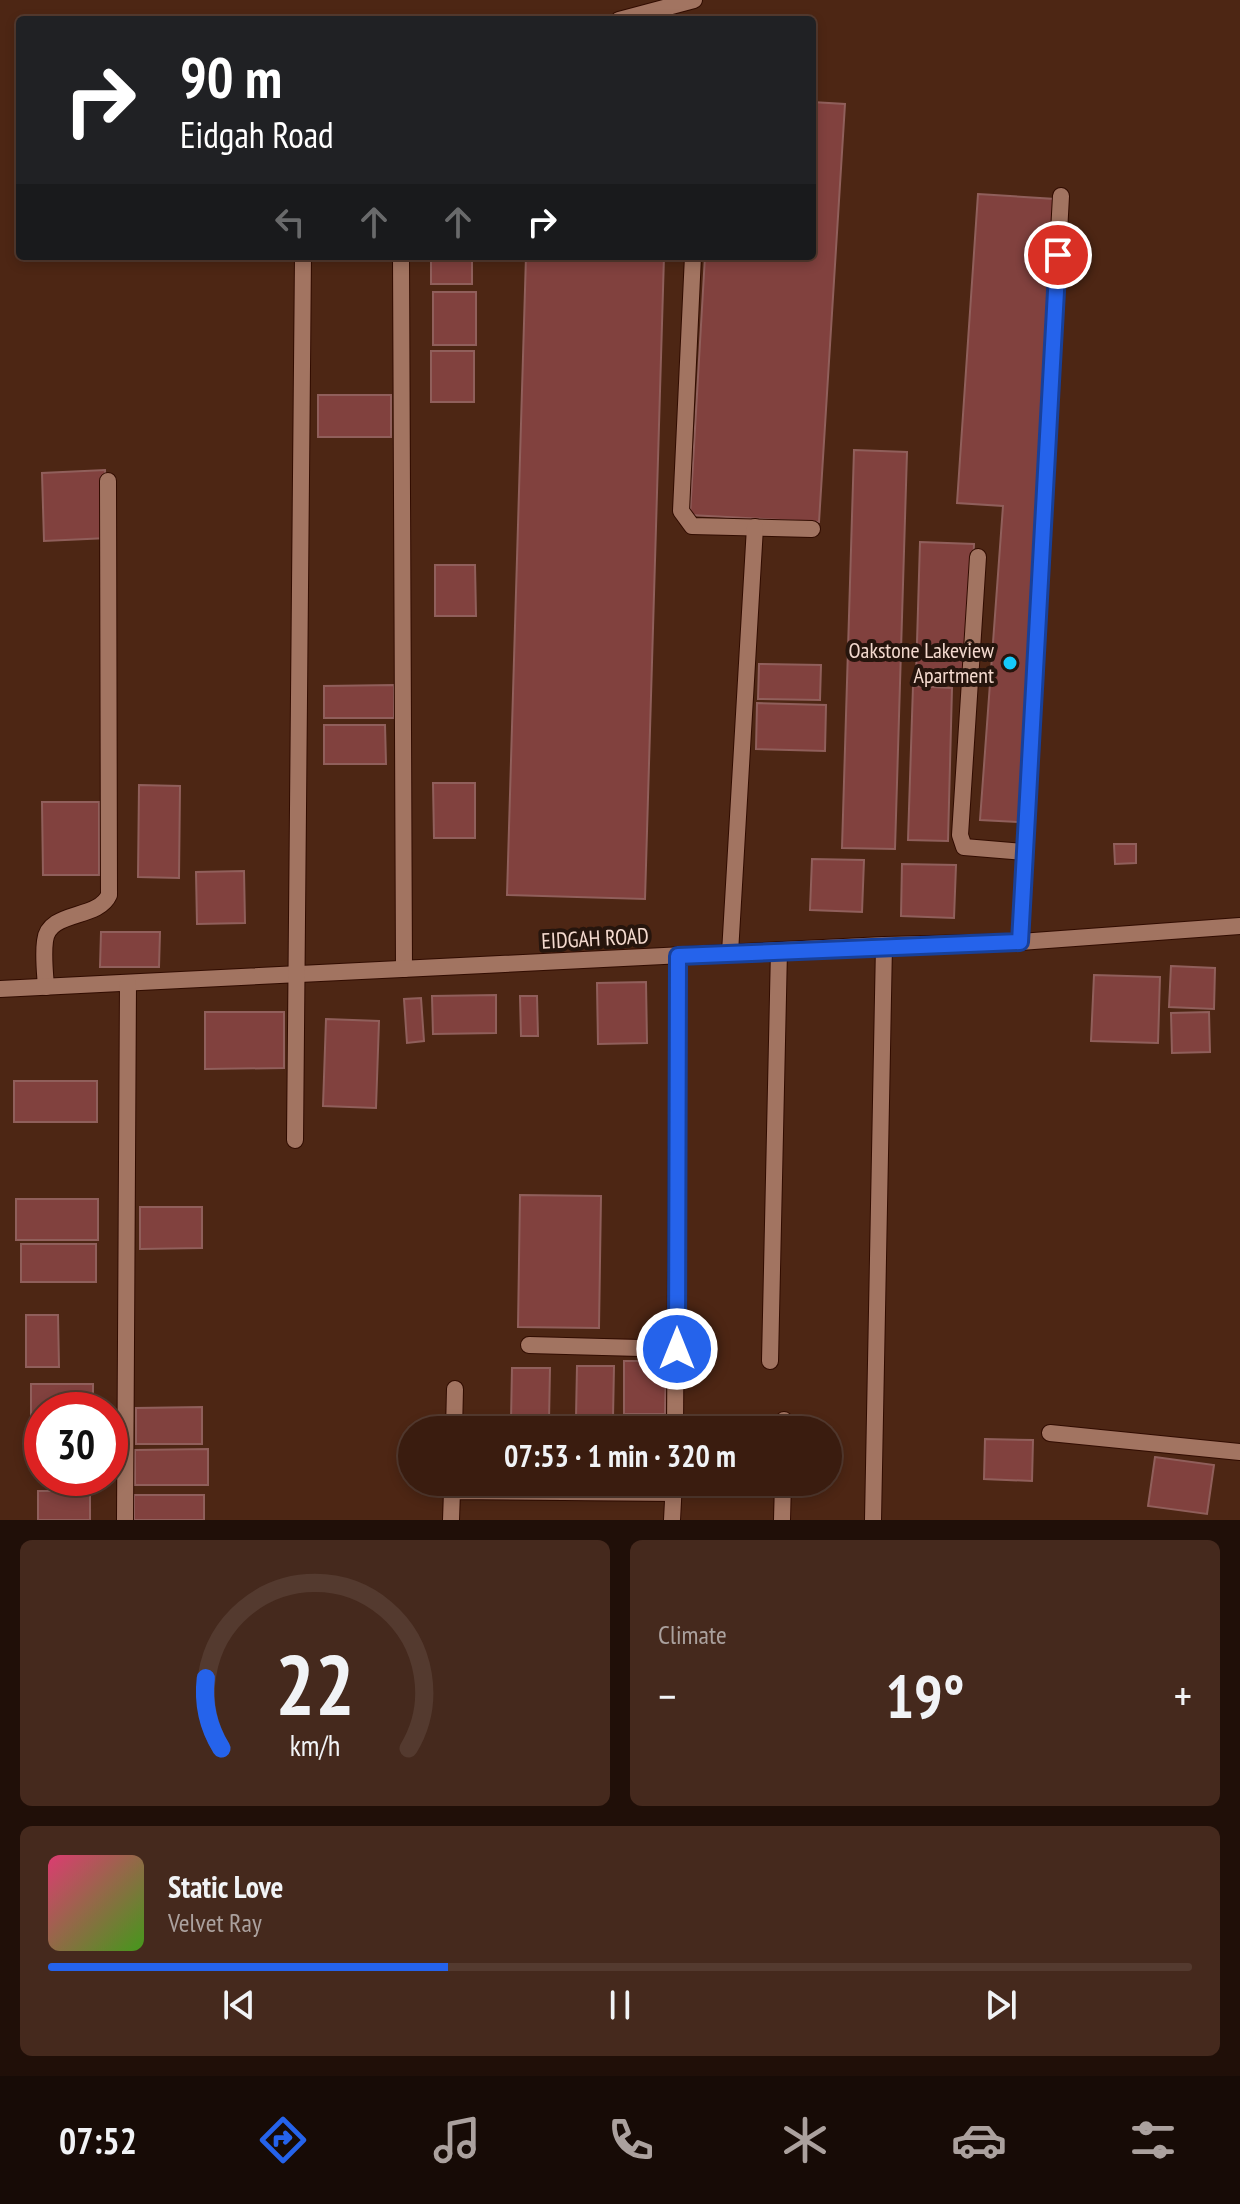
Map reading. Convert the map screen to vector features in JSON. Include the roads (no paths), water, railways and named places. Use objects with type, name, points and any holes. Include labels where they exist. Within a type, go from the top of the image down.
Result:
[{"type":"street","points":[[634,16],[694,0]]},
{"type":"street","points":[[1020,942],[1061,196]]},
{"type":"street","points":[[295,1140],[303,260]]},
{"type":"street","points":[[401,260],[404,969]]},
{"type":"street","points":[[693,260],[681,511],[692,526],[812,529]]},
{"type":"street","points":[[46,987],[44,938],[51,928],[73,916],[97,910],[109,895],[108,481]]},
{"type":"street","points":[[730,953],[755,527]]},
{"type":"street","points":[[978,557],[960,835],[964,847],[1025,852]]},
{"type":"street","name":"EIDGAH ROAD","points":[[0,989],[884,945],[1020,942],[1240,926]]},
{"type":"street","points":[[873,1520],[884,945]]},
{"type":"street","points":[[770,1361],[779,950]]},
{"type":"street","points":[[675,1416],[678,956]]},
{"type":"street","points":[[125,1520],[128,983]]},
{"type":"street","points":[[529,1345],[677,1349]]},
{"type":"street","points":[[454,1416],[455,1389]]},
{"type":"street","points":[[1050,1433],[1240,1452]]},
{"type":"street","points":[[451,1520],[452,1496]]},
{"type":"street","points":[[672,1520],[673,1496]]},
{"type":"street","points":[[782,1520],[783,1496]]},
{"type":"place","name":"Oakstone Lakeview Apartment","points":[[1010,663]]}]
